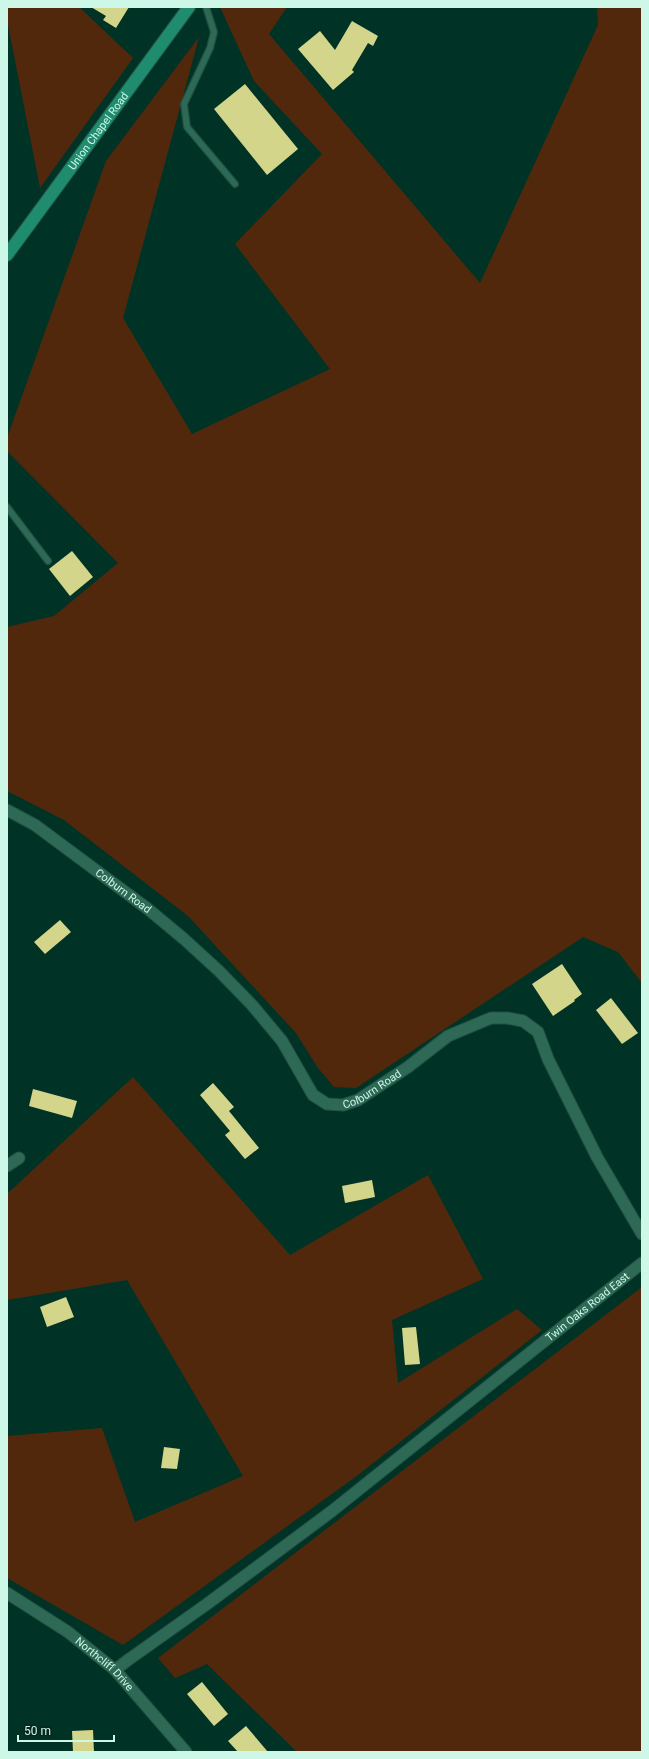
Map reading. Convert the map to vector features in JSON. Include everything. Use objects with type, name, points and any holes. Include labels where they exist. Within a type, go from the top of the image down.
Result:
[{"type":"street","name":"Union Chapel Road","points":[[7,255],[190,7]]},
{"type":"street","name":"Colburn Road","points":[[7,810],[35,825],[148,909],[219,971],[252,1005],[282,1041],[314,1095],[327,1104],[343,1106],[358,1100],[408,1067],[448,1036],[491,1018],[508,1018],[523,1021],[538,1032],[548,1059],[597,1157],[642,1234]]},
{"type":"street","points":[[7,1166],[19,1158]]},
{"type":"street","name":"Twin Oaks Road East","points":[[115,1670],[332,1511],[642,1263]]},
{"type":"street","name":"Northcliff Drive","points":[[7,1593],[68,1632],[115,1670],[186,1752]]},
{"type":"lane","points":[[206,7],[214,32],[210,48],[184,104],[187,127],[235,184]]},
{"type":"lane","points":[[7,508],[48,561]]},
{"type":"shaded area","points":[[7,7],[79,7],[133,58],[40,188],[7,20]]},
{"type":"shaded area","points":[[220,7],[287,7],[269,34],[480,283],[598,25],[597,7],[642,7],[642,983],[618,952],[583,937],[356,1088],[334,1087],[318,1068],[296,1033],[188,916],[64,820],[7,791],[7,627],[54,616],[118,563],[7,451],[7,438],[106,161],[199,37],[123,318],[192,434],[330,369],[235,244],[322,154],[254,81]]},
{"type":"shaded area","points":[[133,1077],[290,1255],[428,1175],[483,1279],[392,1320],[398,1383],[517,1309],[542,1330],[358,1475],[123,1645],[7,1578],[7,1436],[102,1428],[135,1522],[243,1476],[127,1280],[7,1300],[7,1194]]},
{"type":"shaded area","points":[[642,1287],[642,1752],[297,1752],[207,1664],[175,1678],[158,1658]]},
{"type":"building","points":[[91,7],[129,7],[116,28],[103,20],[106,16]]},
{"type":"building","points":[[352,21],[378,36],[373,46],[368,43],[352,70],[354,72],[333,90],[298,49],[320,31],[335,50]]},
{"type":"building","points":[[245,84],[298,149],[267,175],[214,109]]},
{"type":"building","points":[[72,551],[93,577],[70,596],[49,569]]},
{"type":"building","points":[[60,920],[71,932],[45,954],[34,942]]},
{"type":"building","points":[[562,964],[582,994],[574,1000],[575,1001],[553,1016],[532,984]]},
{"type":"building","points":[[611,998],[638,1033],[622,1044],[596,1010]]},
{"type":"building","points":[[213,1083],[234,1107],[229,1111],[259,1148],[245,1159],[225,1135],[230,1131],[200,1095]]},
{"type":"building","points":[[33,1089],[77,1101],[72,1118],[29,1106]]},
{"type":"building","points":[[372,1180],[375,1197],[345,1203],[342,1186]]},
{"type":"building","points":[[66,1297],[74,1317],[47,1327],[40,1307]]},
{"type":"building","points":[[416,1327],[420,1364],[405,1365],[402,1328]]},
{"type":"building","points":[[164,1447],[180,1449],[177,1469],[161,1468]]},
{"type":"building","points":[[202,1682],[228,1714],[214,1726],[187,1694]]},
{"type":"building","points":[[246,1726],[268,1752],[238,1752],[228,1741]]},
{"type":"building","points":[[93,1730],[94,1752],[73,1752],[72,1731]]}]
